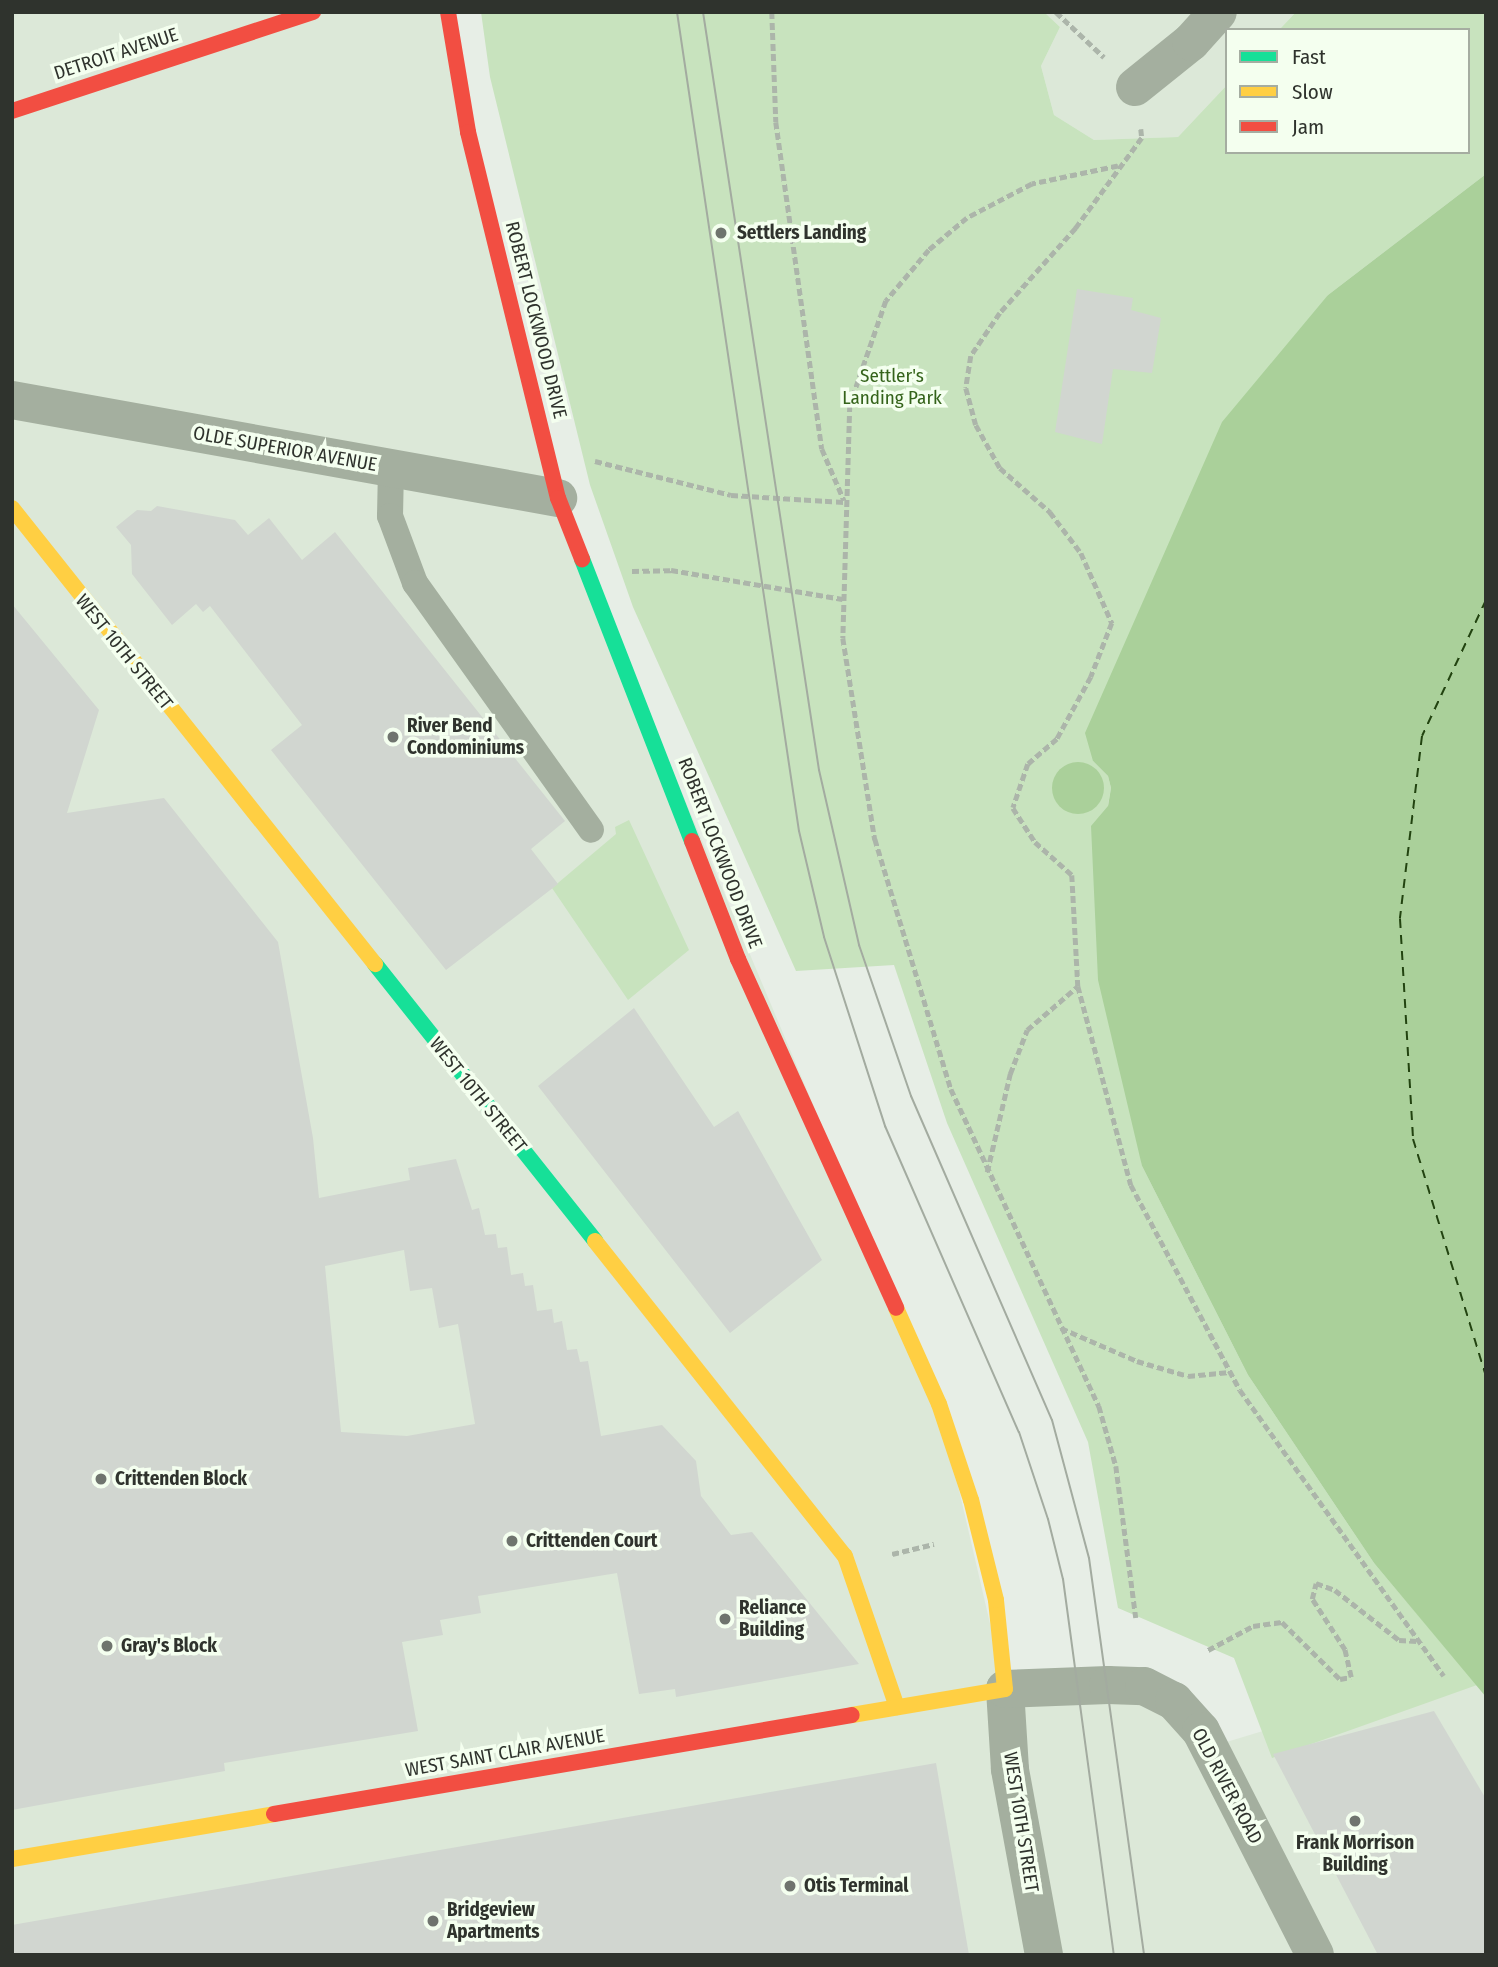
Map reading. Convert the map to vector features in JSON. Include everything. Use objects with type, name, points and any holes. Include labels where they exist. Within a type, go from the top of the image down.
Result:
[{"type":"street","name":"DETROIT AVENUE","points":[[12,111],[313,12]]},
{"type":"street","name":"ROBERT LOCKWOOD DRIVE","points":[[448,12],[468,132],[558,498],[738,959],[939,1404],[971,1500],[1000,1618],[1005,1689]]},
{"type":"street","points":[[1135,87],[1191,41],[1218,12]]},
{"type":"street","name":"OLDE SUPERIOR AVENUE","points":[[12,400],[558,498]]},
{"type":"street","name":"WEST 10TH STREET","points":[[12,508],[845,1556],[897,1707]]},
{"type":"street","name":"OLD RIVER ROAD","points":[[1005,1689],[1144,1686],[1174,1701],[1206,1739],[1315,1955]]},
{"type":"street","name":"WEST SAINT CLAIR AVENUE","points":[[12,1858],[1005,1689]]},
{"type":"street","name":"WEST 10TH STREET","points":[[1005,1689],[1010,1769],[1044,1955]]},
{"type":"lane","points":[[391,468],[390,516],[415,583],[592,830]]},
{"type":"path","points":[[772,12],[775,122],[822,449],[845,502]]},
{"type":"path","points":[[1056,12],[1135,87]]},
{"type":"path","points":[[1136,1618],[1116,1466],[1099,1406],[987,1173],[951,1089],[875,839],[843,638],[850,405],[886,301],[929,250],[967,218],[1032,184],[1119,166],[1076,228],[1000,313],[971,356],[966,387],[976,425],[1000,468],[1050,512],[1081,552],[1112,623],[1091,677],[1057,739],[1028,764],[1013,807],[1035,842],[1072,875],[1078,986],[1131,1185],[1230,1372],[1444,1676]]},
{"type":"path","points":[[591,460],[732,495],[845,502]]},
{"type":"path","points":[[621,571],[671,570],[844,599]]},
{"type":"path","points":[[987,1173],[1010,1074],[1027,1030],[1078,986]]},
{"type":"path","points":[[1060,1327],[1137,1361],[1188,1376],[1230,1372]]},
{"type":"path","points":[[892,1553],[934,1544]]},
{"type":"path","points":[[1208,1650],[1253,1626],[1282,1622],[1340,1679],[1351,1677],[1345,1650],[1312,1600],[1316,1583],[1335,1590],[1399,1640],[1418,1641]]},
{"type":"shaded area","points":[[12,12],[448,12],[558,498],[939,1404],[1005,1688],[1144,1686],[1210,1747],[1444,1676],[1477,1685],[1486,1697],[1486,1955],[12,1955]]},
{"type":"shaded area","points":[[1044,12],[1296,12],[1281,28],[1225,28],[1225,87],[1178,137],[1094,140],[1054,115],[1041,66],[1060,27]]},
{"type":"shaded area","points":[[1486,174],[1486,1697],[1374,1563],[1248,1375],[1142,1166],[1098,980],[1091,826],[1108,806],[1111,788],[1108,776],[1093,761],[1085,733],[1222,422],[1328,295]]},
{"type":"shaded area","points":[[1078,762],[1097,769],[1104,788],[1097,807],[1078,814],[1059,807],[1052,788],[1059,769]]},
{"type":"green space","name":"Settler's Landing Park","points":[[481,12],[1044,12],[1060,27],[1041,66],[1054,115],[1094,140],[1178,137],[1225,87],[1225,154],[1470,154],[1470,28],[1281,28],[1296,12],[1486,12],[1486,174],[1328,295],[1093,761],[1108,776],[1111,788],[1108,805],[1142,1166],[1248,1375],[1374,1563],[1477,1685],[1272,1758],[1234,1658],[1118,1608],[1088,1442],[947,1123],[894,965],[796,971],[633,607],[590,485],[490,77]]},
{"type":"green space","points":[[629,820],[689,950],[628,1000],[552,888],[616,834],[615,827]]},
{"type":"building","points":[[1077,289],[1133,298],[1131,310],[1161,318],[1152,373],[1113,369],[1102,444],[1055,432]]},
{"type":"building","name":"River Bend Condominiums","points":[[157,506],[235,520],[248,535],[269,518],[302,560],[335,532],[565,821],[531,849],[558,884],[446,970],[271,750],[302,725],[210,606],[203,612],[196,604],[172,625],[132,574],[131,545],[116,527],[137,510],[151,511]]},
{"type":"building","points":[[12,604],[99,710],[67,813],[164,798],[278,942],[313,1138],[319,1198],[410,1180],[408,1168],[456,1159],[472,1210],[479,1208],[485,1235],[496,1234],[498,1248],[507,1247],[511,1275],[523,1273],[525,1286],[533,1285],[537,1311],[552,1309],[554,1323],[562,1321],[567,1350],[577,1349],[580,1362],[588,1361],[601,1436],[662,1425],[696,1461],[701,1496],[731,1535],[752,1532],[859,1664],[676,1697],[675,1689],[639,1694],[617,1573],[478,1596],[481,1613],[440,1620],[443,1635],[402,1642],[418,1731],[224,1763],[225,1771],[12,1810]],"holes":[[[404,1250],[410,1291],[432,1288],[439,1328],[458,1324],[475,1424],[407,1436],[341,1432],[325,1266]]]},
{"type":"building","points":[[634,1008],[714,1127],[738,1111],[822,1260],[730,1333],[538,1086]]},
{"type":"building","points":[[1434,1711],[1486,1799],[1486,1955],[1378,1955],[1273,1754]]},
{"type":"building","points":[[936,1763],[969,1955],[12,1955],[12,1925]]},
{"type":"ferry route","points":[[1486,600],[1422,736],[1400,919],[1413,1139],[1486,1377]]},
{"type":"tram line","points":[[677,12],[799,831],[824,937],[885,1126],[1019,1432],[1048,1519],[1063,1579],[1114,1955]]},
{"type":"tram line","points":[[703,12],[819,770],[859,945],[911,1096],[1052,1420],[1089,1558],[1144,1955]]},
{"type":"traffic: fast","points":[[582,559],[692,841]]},
{"type":"traffic: fast","points":[[375,964],[595,1241]]},
{"type":"traffic: slow","points":[[12,508],[375,964]]},
{"type":"traffic: slow","points":[[595,1241],[845,1556],[897,1707]]},
{"type":"traffic: slow","points":[[852,1715],[1005,1689],[996,1600],[971,1500],[939,1404],[896,1308]]},
{"type":"traffic: slow","points":[[12,1859],[274,1814]]},
{"type":"traffic: jam","points":[[12,111],[313,12]]},
{"type":"traffic: jam","points":[[448,12],[468,132],[558,498],[582,559]]},
{"type":"traffic: jam","points":[[692,841],[738,959],[896,1308]]},
{"type":"traffic: jam","points":[[274,1814],[852,1715]]},
{"type":"place","name":"Settlers Landing","points":[[721,233]]},
{"type":"place","name":"River Bend Condominiums","points":[[393,737]]},
{"type":"place","name":"Crittenden Block","points":[[101,1479]]},
{"type":"place","name":"Crittenden Court","points":[[512,1541]]},
{"type":"place","name":"Reliance Building","points":[[725,1619]]},
{"type":"place","name":"Gray's Block","points":[[107,1646]]},
{"type":"place","name":"Frank Morrison Building","points":[[1355,1821]]},
{"type":"place","name":"Otis Terminal","points":[[790,1886]]},
{"type":"place","name":"Bridgeview Apartments","points":[[433,1921]]}]
